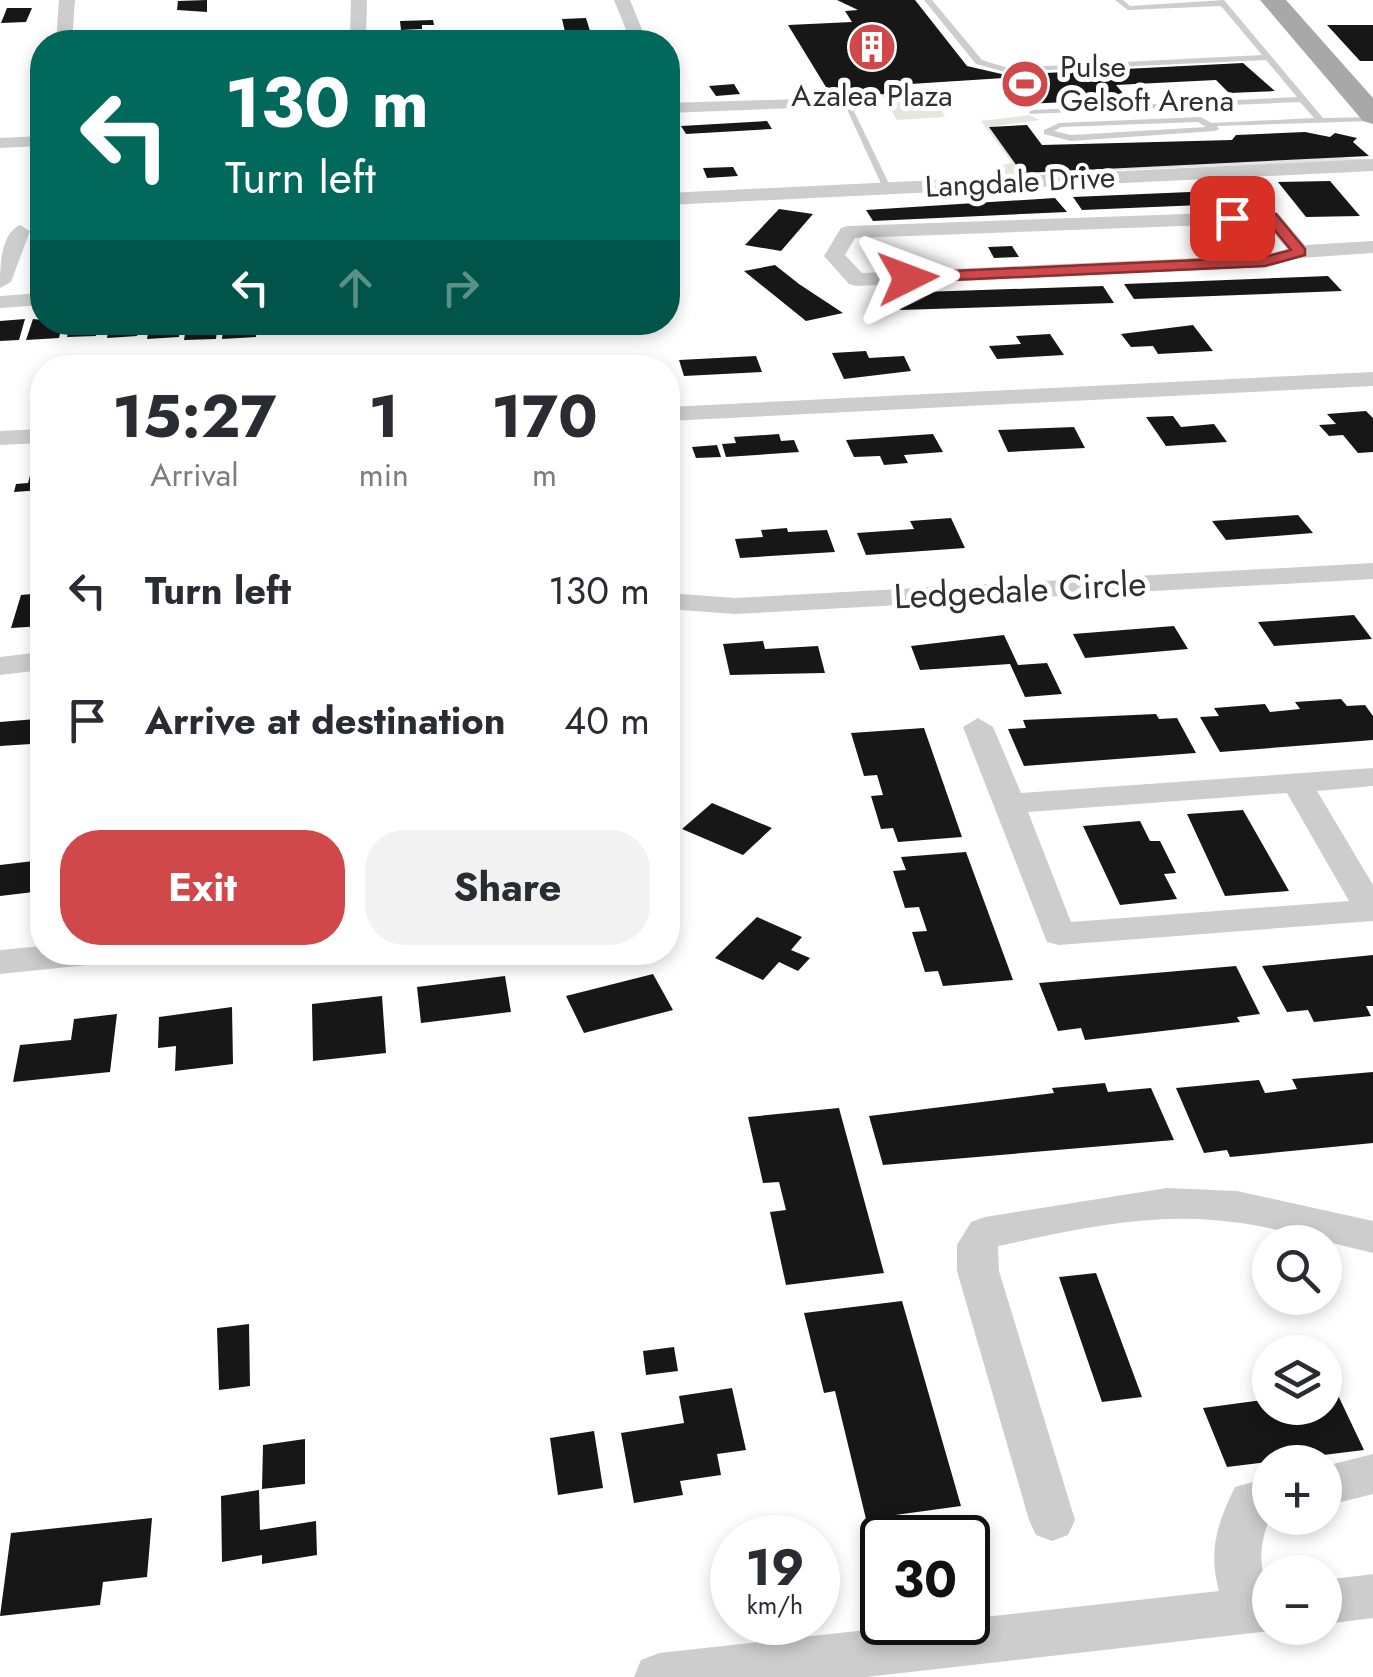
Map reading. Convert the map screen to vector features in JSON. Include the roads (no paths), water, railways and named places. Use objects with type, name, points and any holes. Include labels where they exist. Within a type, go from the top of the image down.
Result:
[{"type":"main road","points":[[1272,0],[1373,117]]},
{"type":"street","points":[[65,30],[68,0]]},
{"type":"street","points":[[358,30],[359,0]]},
{"type":"street","points":[[622,0],[634,30]]},
{"type":"street","points":[[680,107],[794,102]]},
{"type":"street","points":[[0,143],[30,141]]},
{"type":"street","name":"Langdale Drive","points":[[680,198],[1373,165]]},
{"type":"street","points":[[1300,252],[1271,217],[848,232],[834,256],[856,280],[1265,261],[1300,252],[1373,247]]},
{"type":"street","points":[[0,282],[10,231]]},
{"type":"street","points":[[0,290],[30,288]]},
{"type":"street","points":[[0,302],[30,301]]},
{"type":"street","points":[[680,413],[1373,378]]},
{"type":"street","points":[[0,438],[30,437]]},
{"type":"street","name":"Ledgedale Circle","points":[[680,602],[735,606],[1373,571]]},
{"type":"street","points":[[0,666],[30,662]]},
{"type":"street","points":[[978,727],[1059,934],[1372,910],[1296,782]]},
{"type":"street","points":[[1009,804],[1373,777]]},
{"type":"street","points":[[0,962],[30,959]]},
{"type":"street","points":[[1052,1520],[978,1271],[977,1245],[985,1233],[1042,1221],[1190,1203],[1252,1210],[1373,1237]]},
{"type":"street","points":[[1342,1482],[1373,1474]]},
{"type":"street","points":[[1252,1502],[1234,1534],[1235,1567],[1252,1597]]},
{"type":"street","points":[[1342,1600],[1373,1596]]},
{"type":"street","points":[[659,1677],[1252,1610]]},
{"type":"lane","points":[[928,0],[974,56],[1008,70],[1270,58]]},
{"type":"lane","points":[[1119,0],[1128,8],[1222,2],[1320,120]]},
{"type":"lane","points":[[1034,112],[1303,98]]},
{"type":"lane","points":[[848,107],[887,188]]},
{"type":"lane","points":[[1215,124],[1208,132],[1071,138],[1047,132],[1059,125],[1373,117]]},
{"type":"place","name":"Azalea Plaza","points":[[872,47]]},
{"type":"place","name":"Pulse Gelsoft Arena","points":[[1025,84]]}]
